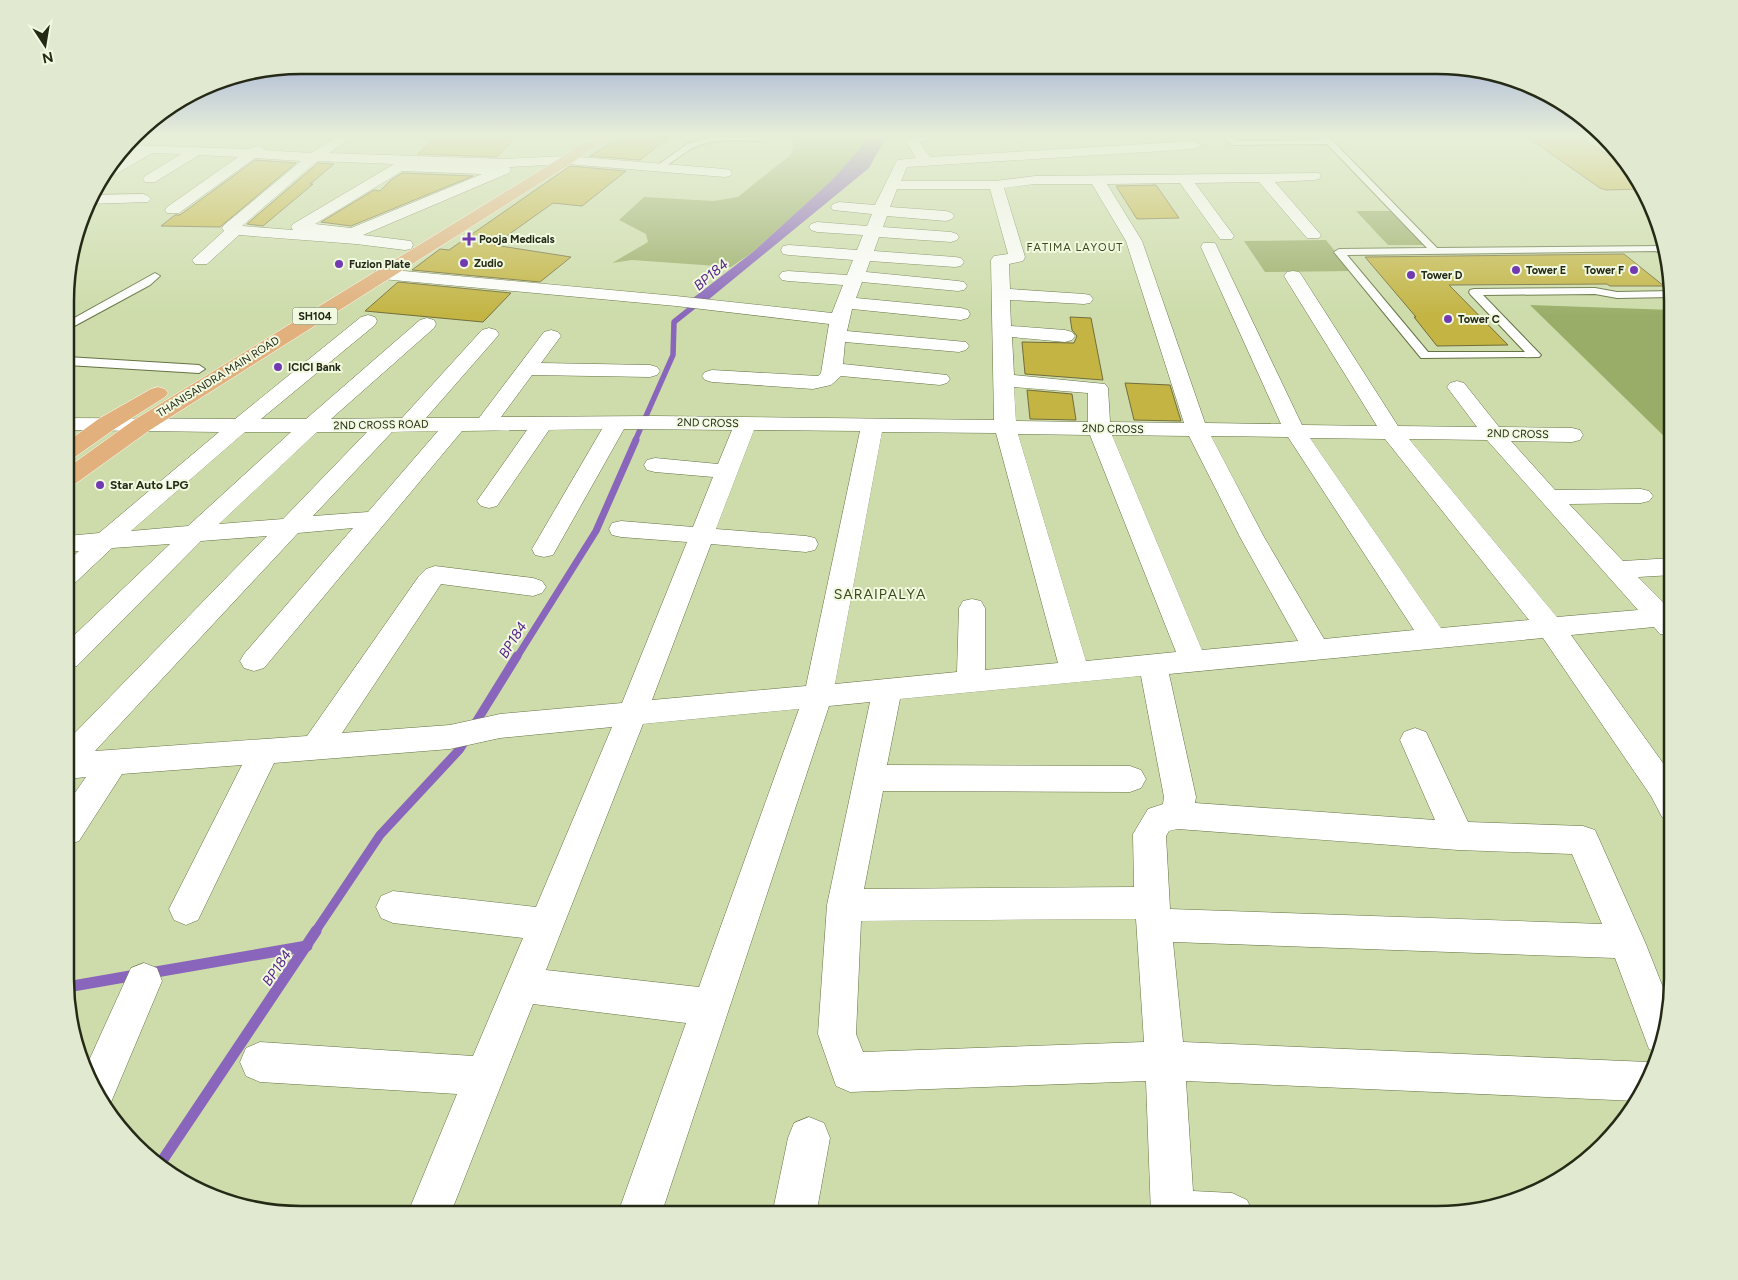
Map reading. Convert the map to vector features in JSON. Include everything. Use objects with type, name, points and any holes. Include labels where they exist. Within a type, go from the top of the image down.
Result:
[{"type":"main road","name":"THANISANDRA MAIN ROAD","points":[[74,447],[108,424],[484,197]]},
{"type":"main road","name":"THANISANDRA MAIN ROAD","points":[[74,474],[142,425],[507,197]]},
{"type":"street","points":[[174,210],[192,197]]},
{"type":"street","points":[[267,197],[230,228],[234,231],[356,239],[405,245]]},
{"type":"street","points":[[349,197],[299,227],[354,233],[440,197]]},
{"type":"street","points":[[712,376],[813,383],[824,381],[831,375],[840,319],[887,197]]},
{"type":"street","points":[[1000,197],[1018,257],[1000,260],[1005,428],[1075,672]]},
{"type":"street","points":[[1107,197],[1134,241],[1197,431],[1252,537],[1317,650]]},
{"type":"street","points":[[1194,197],[1217,241],[1294,430],[1434,639]]},
{"type":"street","points":[[1279,197],[1313,235]]},
{"type":"street","points":[[97,200],[143,199]]},
{"type":"street","points":[[839,207],[946,216]]},
{"type":"street","points":[[817,227],[951,237]]},
{"type":"street","points":[[201,260],[234,231]]},
{"type":"street","points":[[789,250],[955,262]]},
{"type":"street","points":[[382,274],[676,301],[840,319],[959,346]]},
{"type":"street","points":[[788,276],[958,286]]},
{"type":"street","points":[[1293,276],[1392,433],[1551,628],[1664,791]]},
{"type":"street","points":[[1001,294],[1084,299]]},
{"type":"street","points":[[840,319],[961,314]]},
{"type":"street","points":[[74,570],[238,426],[368,321]]},
{"type":"street","points":[[74,652],[195,533],[311,426],[427,324]]},
{"type":"street","points":[[1002,332],[1065,336]]},
{"type":"street","points":[[74,754],[290,526],[397,425],[489,334]]},
{"type":"street","points":[[485,424],[551,336]]},
{"type":"street","points":[[527,369],[650,371]]},
{"type":"street","points":[[832,369],[940,379]]},
{"type":"street","points":[[1003,380],[1098,388],[1099,429],[1193,661]]},
{"type":"street","points":[[1457,388],[1493,434],[1549,497],[1664,621]]},
{"type":"street","points":[[544,549],[635,422]]},
{"type":"street","name":"2ND CROSS","points":[[635,422],[1572,435]]},
{"type":"street","name":"2ND CROSS ROAD","points":[[74,424],[311,426],[635,422]]},
{"type":"street","points":[[489,501],[542,424]]},
{"type":"street","points":[[432,1206],[632,714],[745,424]]},
{"type":"street","points":[[254,661],[455,425]]},
{"type":"street","points":[[642,1206],[818,696],[872,425]]},
{"type":"street","points":[[655,465],[726,471]]},
{"type":"street","points":[[1549,497],[1641,496]]},
{"type":"street","points":[[74,543],[374,519]]},
{"type":"street","points":[[621,529],[806,544]]},
{"type":"street","points":[[1617,570],[1664,567]]},
{"type":"street","points":[[316,747],[428,582],[435,575],[533,587]]},
{"type":"street","points":[[971,682],[972,608]]},
{"type":"street","points":[[74,766],[450,737],[500,726],[1551,628],[1664,624]]},
{"type":"street","points":[[1153,665],[1180,797],[1178,814]]},
{"type":"street","points":[[887,690],[844,905],[837,1034],[850,1072],[1165,1061],[1640,1082]]},
{"type":"street","points":[[1415,740],[1458,836]]},
{"type":"street","points":[[186,909],[264,751]]},
{"type":"street","points":[[74,821],[113,763]]},
{"type":"street","points":[[869,778],[1130,779]]},
{"type":"street","points":[[1173,1206],[1165,1061],[1152,914],[1149,834],[1159,820],[1178,814],[1458,836],[1583,840],[1627,942],[1660,1026]]},
{"type":"street","points":[[844,905],[1152,914],[1627,942]]},
{"type":"street","points":[[393,907],[545,924]]},
{"type":"street","points":[[99,1084],[144,981]]},
{"type":"street","points":[[521,985],[710,1007]]},
{"type":"street","points":[[260,1062],[484,1076]]},
{"type":"street","points":[[796,1206],[809,1138]]},
{"type":"lane","points":[[1383,197],[1435,250]]},
{"type":"lane","points":[[1658,248],[1339,252],[1425,356],[1535,355],[1474,292],[1595,291],[1617,295],[1664,294]]},
{"type":"lane","points":[[74,324],[146,284],[155,276]]},
{"type":"lane","points":[[74,361],[199,369]]},
{"type":"green space","points":[[644,197],[714,201],[738,197],[814,197],[753,252],[731,267],[632,260],[612,263],[648,242],[646,234],[619,220]]},
{"type":"green space","points":[[1356,211],[1390,211],[1424,245],[1388,245]]},
{"type":"green space","points":[[1326,240],[1351,271],[1265,272],[1244,241]]},
{"type":"green space","points":[[1530,305],[1664,310],[1664,436]]},
{"type":"shaded area","points":[[814,197],[834,197],[708,300],[693,298],[753,252]]},
{"type":"building","points":[[205,197],[256,197],[220,227],[161,226],[175,215],[180,215]]},
{"type":"building","points":[[279,197],[298,197],[263,226],[247,224]]},
{"type":"building","points":[[363,197],[422,197],[351,226],[321,222]]},
{"type":"building","points":[[526,197],[594,197],[582,206],[553,203],[494,245],[571,257],[540,282],[412,270],[440,249],[449,250]]},
{"type":"building","points":[[1123,197],[1164,197],[1179,218],[1137,219]]},
{"type":"building","points":[[1624,254],[1664,286],[1610,286],[1607,284],[1449,285],[1508,345],[1437,346],[1414,317],[1416,317],[1365,257]]},
{"type":"building","points":[[398,282],[511,293],[483,322],[365,311]]},
{"type":"building","points":[[1070,317],[1091,318],[1103,380],[1025,374],[1022,342],[1074,343],[1077,336],[1072,330]]},
{"type":"building","points":[[1125,383],[1170,385],[1181,421],[1134,420]]},
{"type":"building","points":[[1027,390],[1072,394],[1076,420],[1030,419]]},
{"type":"waterway","name":"BP184","points":[[635,441],[673,355],[674,322],[699,302]]},
{"type":"waterway","name":"BP184","points":[[517,657],[596,531],[636,440]]},
{"type":"waterway","name":"BP184","points":[[473,727],[517,656]]},
{"type":"waterway","name":"BP184","points":[[315,932],[380,835],[459,750],[466,739]]},
{"type":"waterway","name":"BP184","points":[[306,946],[316,931]]},
{"type":"waterway","points":[[150,973],[306,946]]},
{"type":"waterway","name":"BP184","points":[[163,1160],[306,946]]},
{"type":"waterway","points":[[74,986],[136,975]]},
{"type":"place","name":"Pooja Medicals","points":[[469,239]]},
{"type":"place","name":"Zudio","points":[[464,263]]},
{"type":"place","name":"Fuzion Plate","points":[[339,264]]},
{"type":"place","name":"Tower E","points":[[1516,270]]},
{"type":"place","name":"Tower F","points":[[1634,270]]},
{"type":"place","name":"Tower D","points":[[1411,275]]},
{"type":"place","name":"Tower C","points":[[1448,319]]},
{"type":"place","name":"ICICI Bank","points":[[278,367]]},
{"type":"place","name":"Star Auto LPG","points":[[100,485]]},
{"type":"district","name":"FATIMA LAYOUT","points":[[1075,247]]},
{"type":"district","name":"SARAIPALYA","points":[[880,594]]}]
